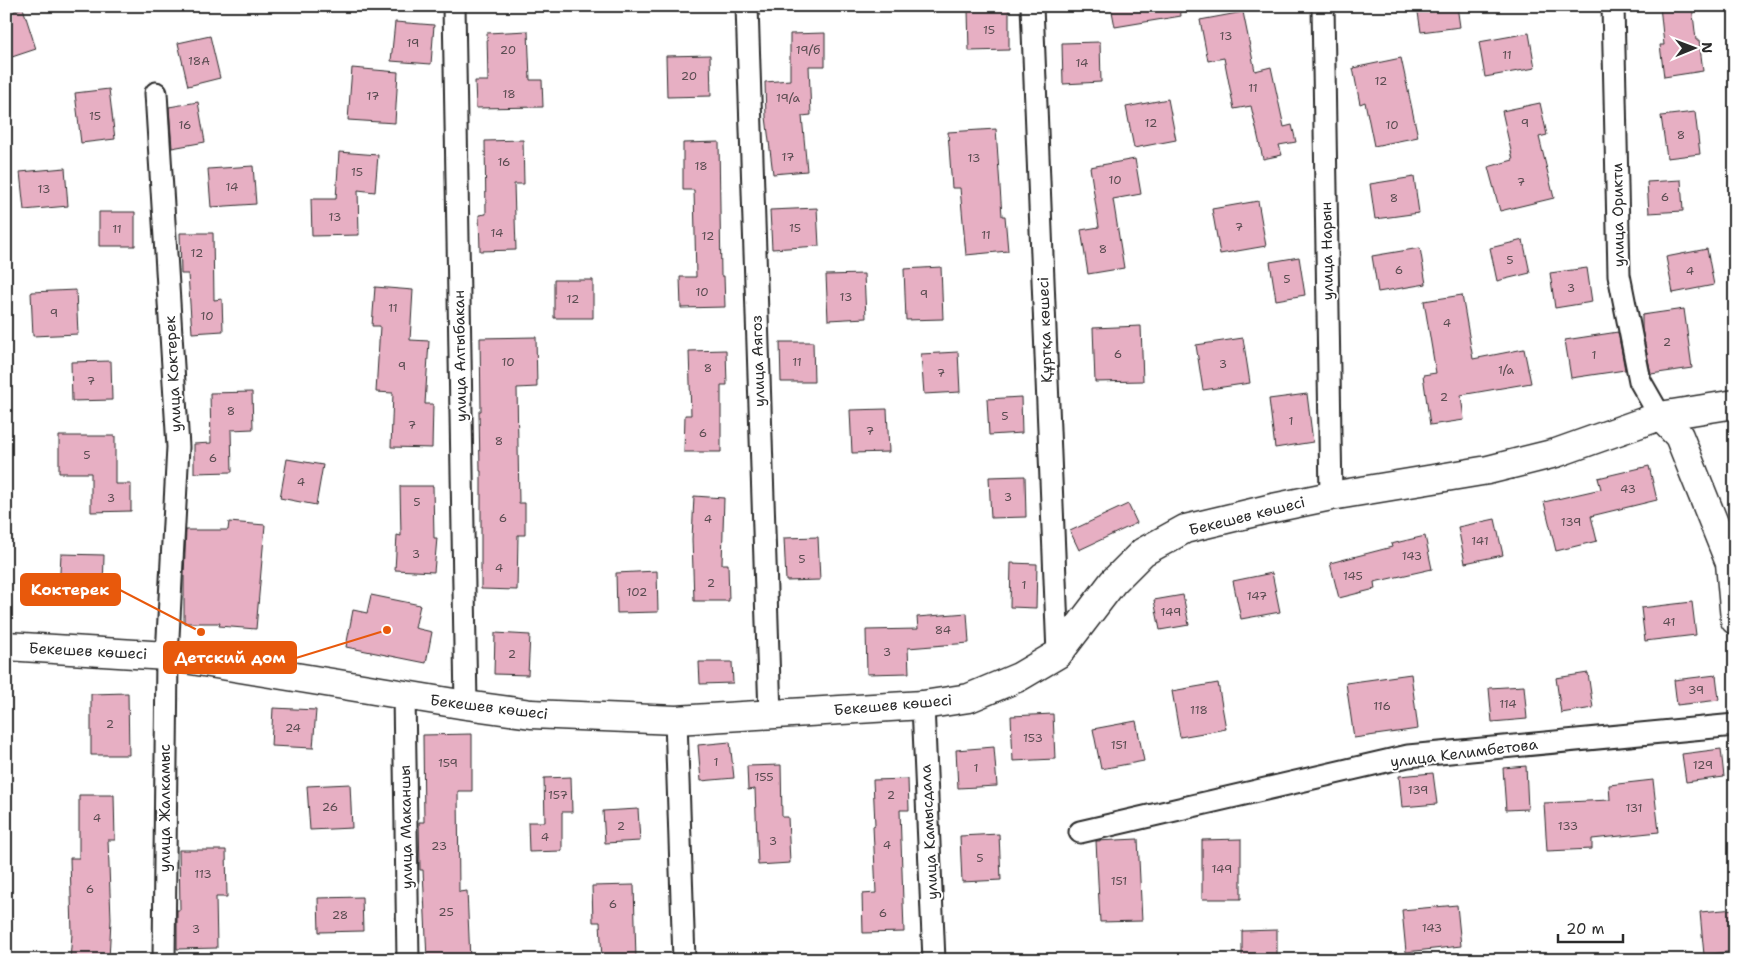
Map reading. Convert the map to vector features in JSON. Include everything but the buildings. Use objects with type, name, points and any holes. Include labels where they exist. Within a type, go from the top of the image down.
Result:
[{"type":"main road","name":"Бекешев көшесі","points":[[6,646],[167,656],[531,714],[676,720],[923,705],[969,698],[1019,677],[1058,654],[1113,582],[1143,552],[1185,529],[1331,496],[1488,470],[1556,453],[1660,416],[1735,404]]},
{"type":"main road","points":[[1660,416],[1679,436],[1730,563],[1735,620]]},
{"type":"street","name":"улица Алтыбакан","points":[[454,6],[466,705]]},
{"type":"street","name":"улица Аягоз","points":[[747,6],[770,715]]},
{"type":"street","name":"Құртқа көшесі","points":[[1032,6],[1058,654]]},
{"type":"street","name":"улица Нарын","points":[[1323,6],[1331,496]]},
{"type":"street","name":"улица Орикти","points":[[1613,6],[1619,276],[1640,381],[1660,416]]},
{"type":"street","name":"улица Коктерек","points":[[156,93],[178,447],[167,656]]},
{"type":"street","name":"улица Жалкамыс","points":[[164,960],[167,656]]},
{"type":"street","name":"улица Маканшы","points":[[404,695],[408,960]]},
{"type":"street","name":"улица Камысдала","points":[[923,705],[934,960]]},
{"type":"street","points":[[676,720],[684,960]]},
{"type":"street","name":"улица Келимбетова","points":[[1080,832],[1408,756],[1735,725]]},
{"type":"place","name":"Детский дом","points":[[387,630]]},
{"type":"place","name":"Коктерек","points":[[201,632]]}]
